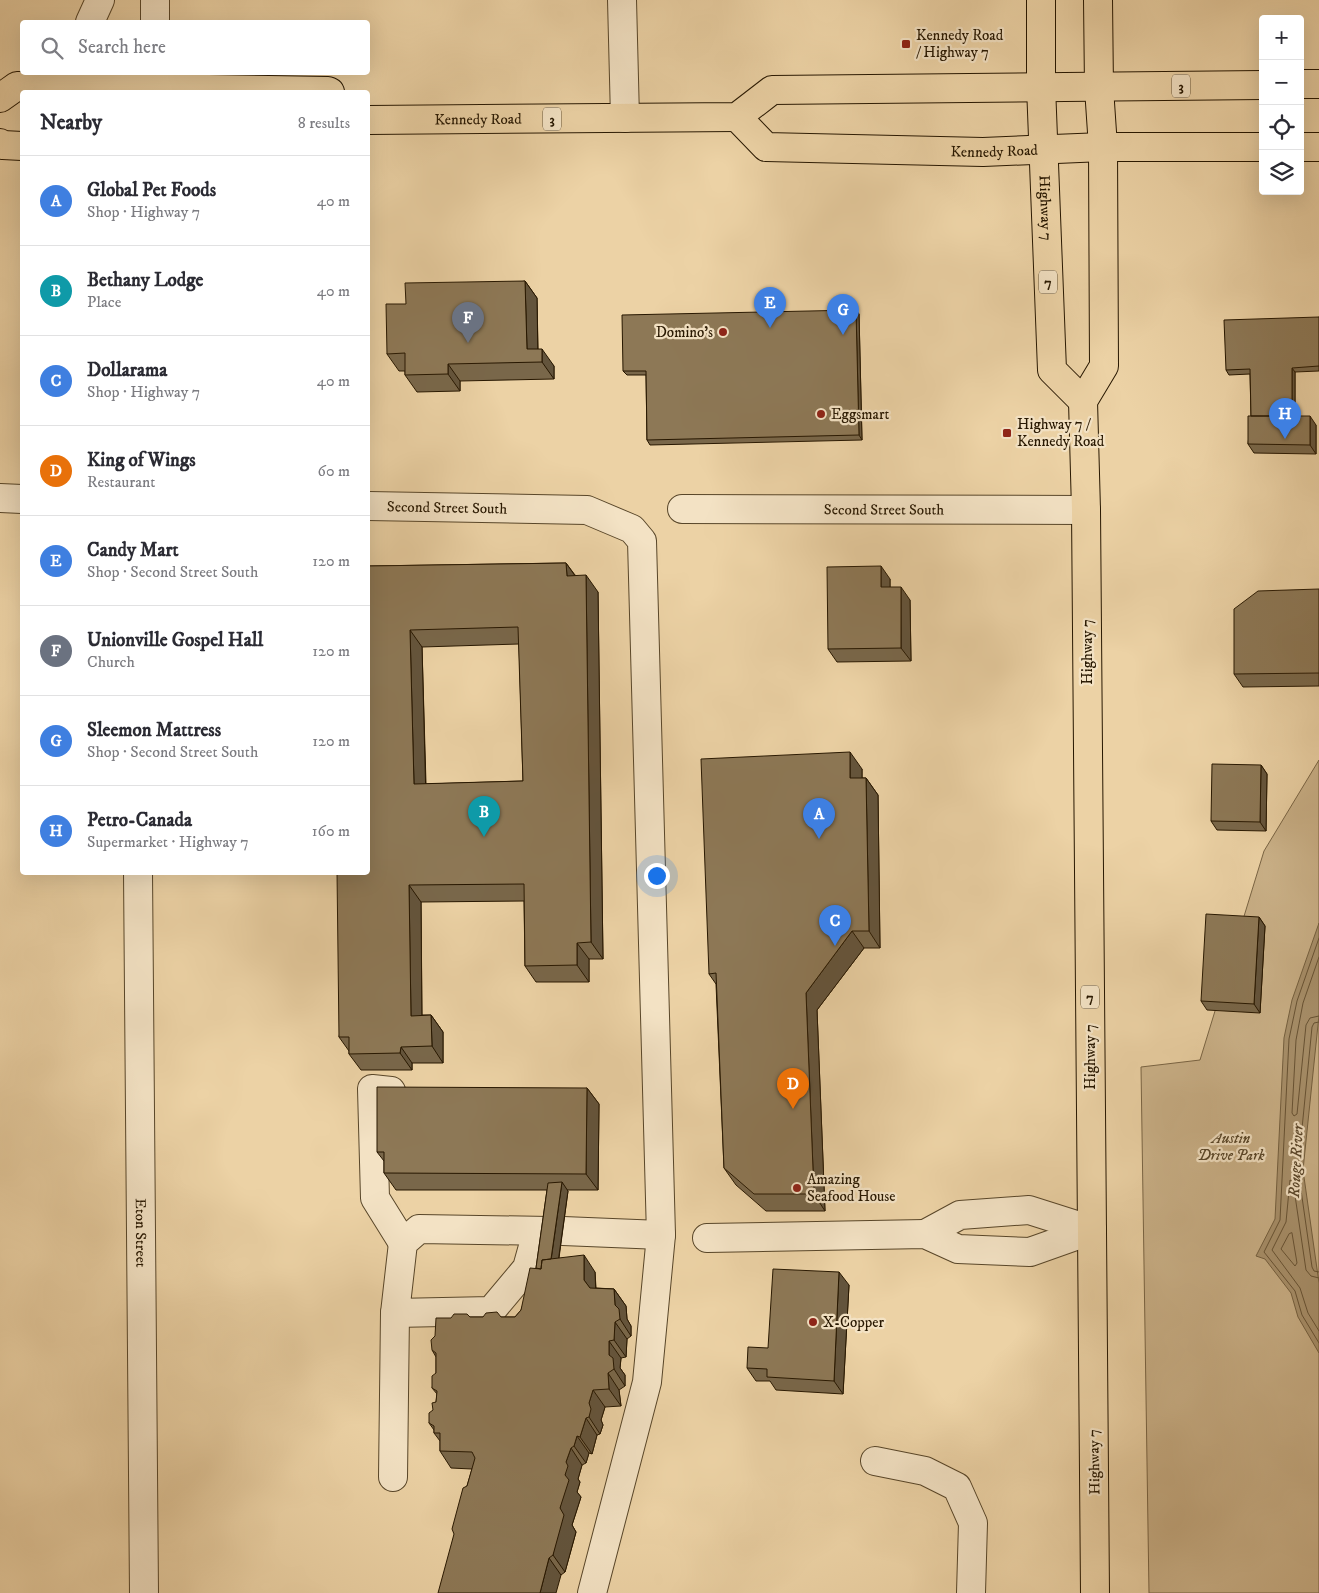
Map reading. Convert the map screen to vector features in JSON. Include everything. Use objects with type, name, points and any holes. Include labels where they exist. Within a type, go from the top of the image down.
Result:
[{"type":"main road","name":"Highway 7","points":[[1041,0],[1041,86],[1052,370],[1083,401],[1086,510],[1095,1593]]},
{"type":"main road","points":[[1083,401],[1104,366],[1103,148],[1099,88],[1098,0]]},
{"type":"main road","points":[[42,90],[142,84],[283,90]]},
{"type":"main road","points":[[1304,84],[1319,84]]},
{"type":"main road","name":"3","points":[[737,118],[772,90],[1259,85]]},
{"type":"main road","name":"Kennedy Road","points":[[370,120],[737,118],[766,147],[983,152],[1103,148],[1259,147]]},
{"type":"main road","points":[[0,143],[3,145],[20,146]]},
{"type":"main road","points":[[1304,147],[1319,147]]},
{"type":"street","points":[[91,20],[100,0]]},
{"type":"street","points":[[154,0],[155,20]]},
{"type":"street","points":[[622,0],[625,118]]},
{"type":"street","points":[[9,92],[40,75]]},
{"type":"street","points":[[0,498],[20,499]]},
{"type":"street","name":"Second Street South","points":[[370,506],[587,510],[632,529],[642,541],[661,1235],[646,1382],[592,1593]]},
{"type":"street","name":"Second Street South","points":[[682,509],[1086,510]]},
{"type":"street","name":"Eton Street","points":[[138,875],[144,1593]]},
{"type":"street","points":[[390,1091],[372,1089],[374,1198],[403,1243],[395,1313],[393,1477]]},
{"type":"street","points":[[925,1234],[960,1214],[1029,1210],[1092,1230]]},
{"type":"street","points":[[403,1243],[418,1229],[661,1235]]},
{"type":"street","points":[[707,1238],[925,1234],[958,1249],[1030,1252],[1092,1230]]},
{"type":"street","points":[[395,1313],[491,1311],[527,1268],[549,1231]]},
{"type":"street","points":[[875,1460],[925,1471],[957,1487],[973,1523],[971,1593]]},
{"type":"green space","name":"Austin Drive Park","points":[[1319,760],[1319,1593],[1149,1593],[1141,1067],[1200,1060],[1264,851]]},
{"type":"water","name":"Rouge River","points":[[1319,923],[1319,1015],[1303,1170],[1319,1283],[1319,1353],[1298,1317],[1291,1293],[1265,1259],[1256,1256],[1275,1219],[1284,1038],[1292,1000]]},
{"type":"building","points":[[525,281],[527,349],[542,349],[542,362],[448,364],[448,374],[405,375],[405,353],[387,354],[386,304],[406,304],[405,283]]},
{"type":"building","points":[[856,310],[859,435],[647,440],[646,371],[623,371],[622,315]]},
{"type":"building","points":[[1319,317],[1319,366],[1292,368],[1292,416],[1251,416],[1250,369],[1226,370],[1224,320]]},
{"type":"building","points":[[1248,416],[1310,416],[1310,445],[1248,444]]},
{"type":"building","points":[[566,563],[567,576],[586,575],[591,942],[577,943],[577,965],[525,966],[524,884],[409,885],[411,1016],[431,1015],[432,1046],[401,1047],[400,1053],[349,1054],[349,1037],[339,1037],[337,875],[370,875],[370,566]],"holes":[[[518,627],[523,781],[414,784],[410,630]]]},
{"type":"building","points":[[881,566],[881,587],[901,587],[901,648],[828,649],[827,567]]},
{"type":"building","points":[[1319,589],[1319,673],[1234,674],[1234,609],[1258,591]]},
{"type":"building","points":[[850,752],[850,778],[866,778],[869,931],[852,931],[806,993],[814,1194],[754,1194],[724,1168],[716,973],[709,974],[701,759]]},
{"type":"building","points":[[1212,764],[1261,765],[1260,822],[1211,821]]},
{"type":"building","points":[[1206,914],[1259,917],[1254,1004],[1201,1001]]},
{"type":"building","points":[[377,1087],[587,1088],[586,1174],[384,1173],[384,1152],[377,1152]]},
{"type":"building","points":[[562,1182],[551,1259],[542,1260],[541,1269],[536,1268],[548,1183]]},
{"type":"building","points":[[584,1255],[584,1280],[590,1288],[614,1289],[615,1305],[619,1309],[620,1319],[615,1322],[614,1340],[609,1341],[609,1355],[613,1358],[614,1369],[608,1373],[609,1389],[593,1390],[589,1403],[591,1409],[589,1417],[586,1418],[580,1437],[577,1436],[566,1462],[568,1466],[565,1475],[569,1480],[560,1508],[564,1515],[553,1555],[549,1558],[540,1593],[438,1593],[454,1534],[452,1529],[463,1488],[467,1486],[475,1458],[472,1452],[440,1451],[440,1433],[434,1433],[434,1426],[429,1423],[429,1413],[433,1410],[432,1403],[436,1402],[437,1391],[432,1388],[432,1376],[436,1373],[436,1353],[432,1350],[431,1340],[435,1336],[436,1318],[451,1318],[454,1314],[483,1317],[486,1313],[497,1312],[501,1317],[515,1317],[521,1310],[530,1268],[541,1269],[542,1260]]},
{"type":"building","name":"X-Copper","points":[[773,1269],[839,1272],[834,1381],[767,1377],[767,1369],[747,1368],[748,1347],[768,1348]]},
{"type":"place","name":"Kennedy Road / Highway 7","points":[[906,44]]},
{"type":"place","name":"Candy Mart","points":[[770,328]]},
{"type":"place","name":"Domino's","points":[[723,332]]},
{"type":"place","name":"Sleemon Mattress","points":[[843,335]]},
{"type":"place","name":"Unionville Gospel Hall","points":[[468,343]]},
{"type":"place","name":"Eggsmart","points":[[821,414]]},
{"type":"place","name":"Highway 7 / Kennedy Road","points":[[1007,433]]},
{"type":"place","name":"Petro-Canada","points":[[1285,439]]},
{"type":"place","name":"Bethany Lodge","points":[[484,837]]},
{"type":"place","name":"Global Pet Foods","points":[[819,839]]},
{"type":"place","name":"Dollarama","points":[[835,946]]},
{"type":"place","name":"King of Wings","points":[[793,1109]]},
{"type":"place","name":"Amazing Seafood House","points":[[797,1188]]},
{"type":"place","name":"X-Copper","points":[[813,1322]]}]
